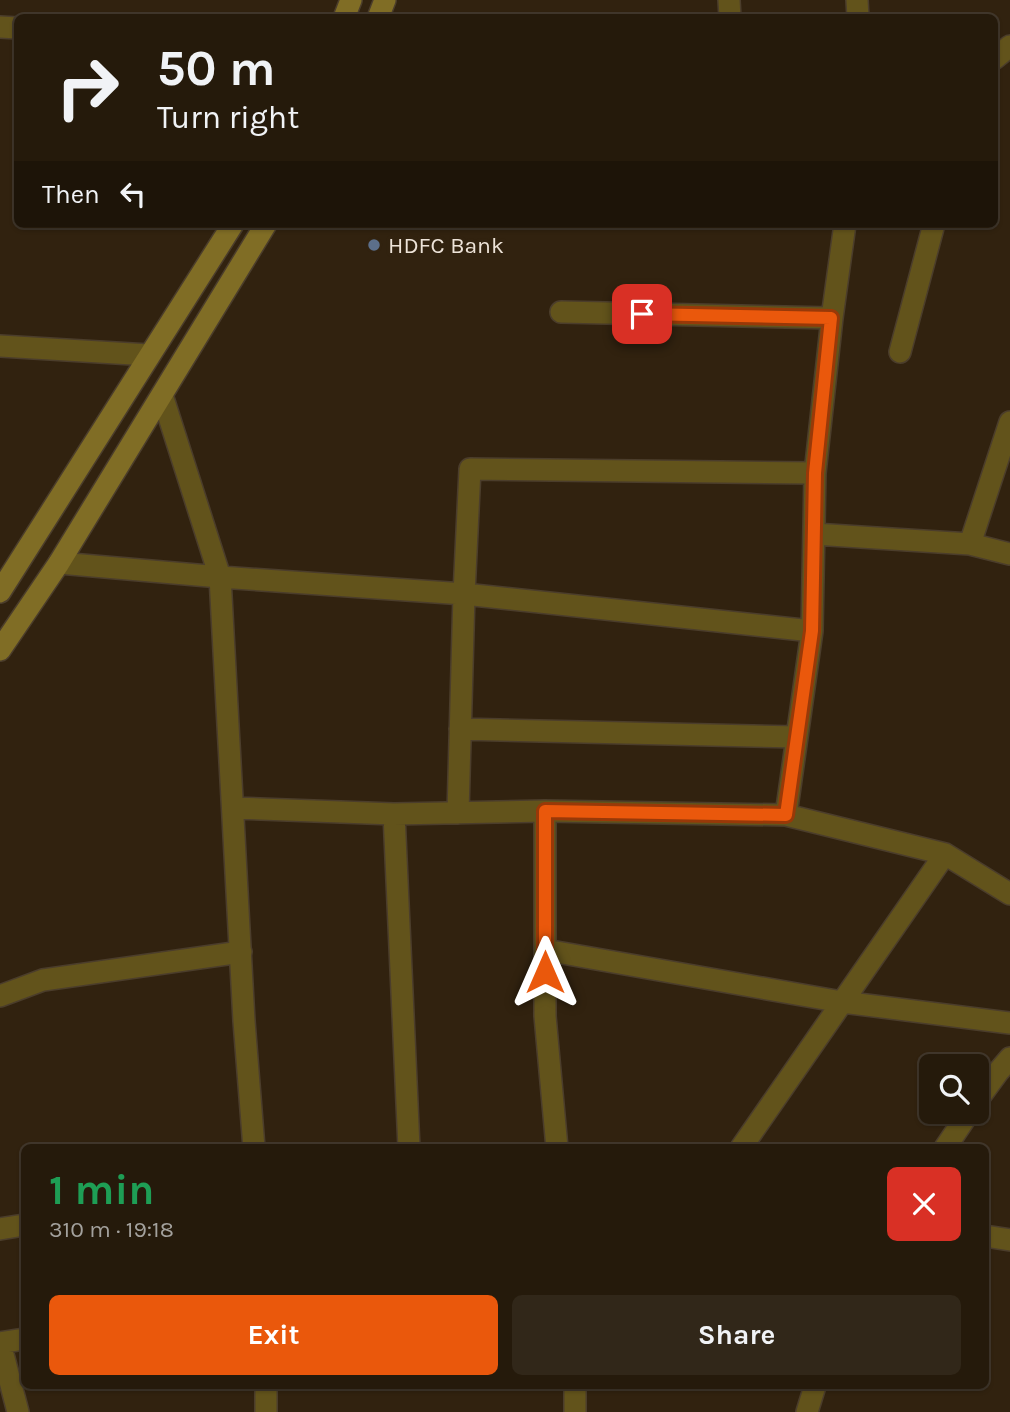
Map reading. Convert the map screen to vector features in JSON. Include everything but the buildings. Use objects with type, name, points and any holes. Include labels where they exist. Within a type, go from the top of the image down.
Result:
[{"type":"street","points":[[0,592],[230,228]]},
{"type":"street","points":[[0,650],[59,564],[264,228]]},
{"type":"street","points":[[786,815],[812,631],[815,473],[831,318],[844,228]]},
{"type":"street","points":[[900,352],[933,228]]},
{"type":"street","points":[[561,312],[831,318]]},
{"type":"street","points":[[0,346],[149,355]]},
{"type":"street","points":[[162,395],[220,577],[244,1021],[254,1144]]},
{"type":"street","points":[[970,544],[1010,422]]},
{"type":"street","points":[[458,813],[470,469],[815,473]]},
{"type":"street","points":[[814,534],[970,544],[1010,554]]},
{"type":"street","points":[[59,564],[464,594],[812,631]]},
{"type":"street","points":[[460,729],[797,737]]},
{"type":"street","points":[[233,808],[394,814],[545,811],[786,815],[945,854],[1010,894]]},
{"type":"street","points":[[545,811],[545,1016],[557,1144]]},
{"type":"street","points":[[394,814],[409,1144]]},
{"type":"street","points":[[744,1144],[945,854]]},
{"type":"street","points":[[545,950],[842,1003],[1010,1023]]},
{"type":"street","points":[[0,996],[43,980],[241,952]]},
{"type":"street","points":[[989,1084],[1010,1058]]},
{"type":"street","points":[[948,1144],[961,1124]]},
{"type":"street","points":[[0,1230],[21,1226]]},
{"type":"street","points":[[989,1237],[1010,1240]]},
{"type":"street","points":[[18,1412],[0,1343],[21,1340]]},
{"type":"street","points":[[266,1389],[266,1412]]},
{"type":"street","points":[[575,1389],[575,1412]]},
{"type":"street","points":[[807,1412],[814,1389]]},
{"type":"place","name":"HDFC Bank","points":[[374,245]]},
{"type":"route","points":[[545,972],[545,811],[786,815],[812,631],[815,473],[831,318],[642,314]]}]
